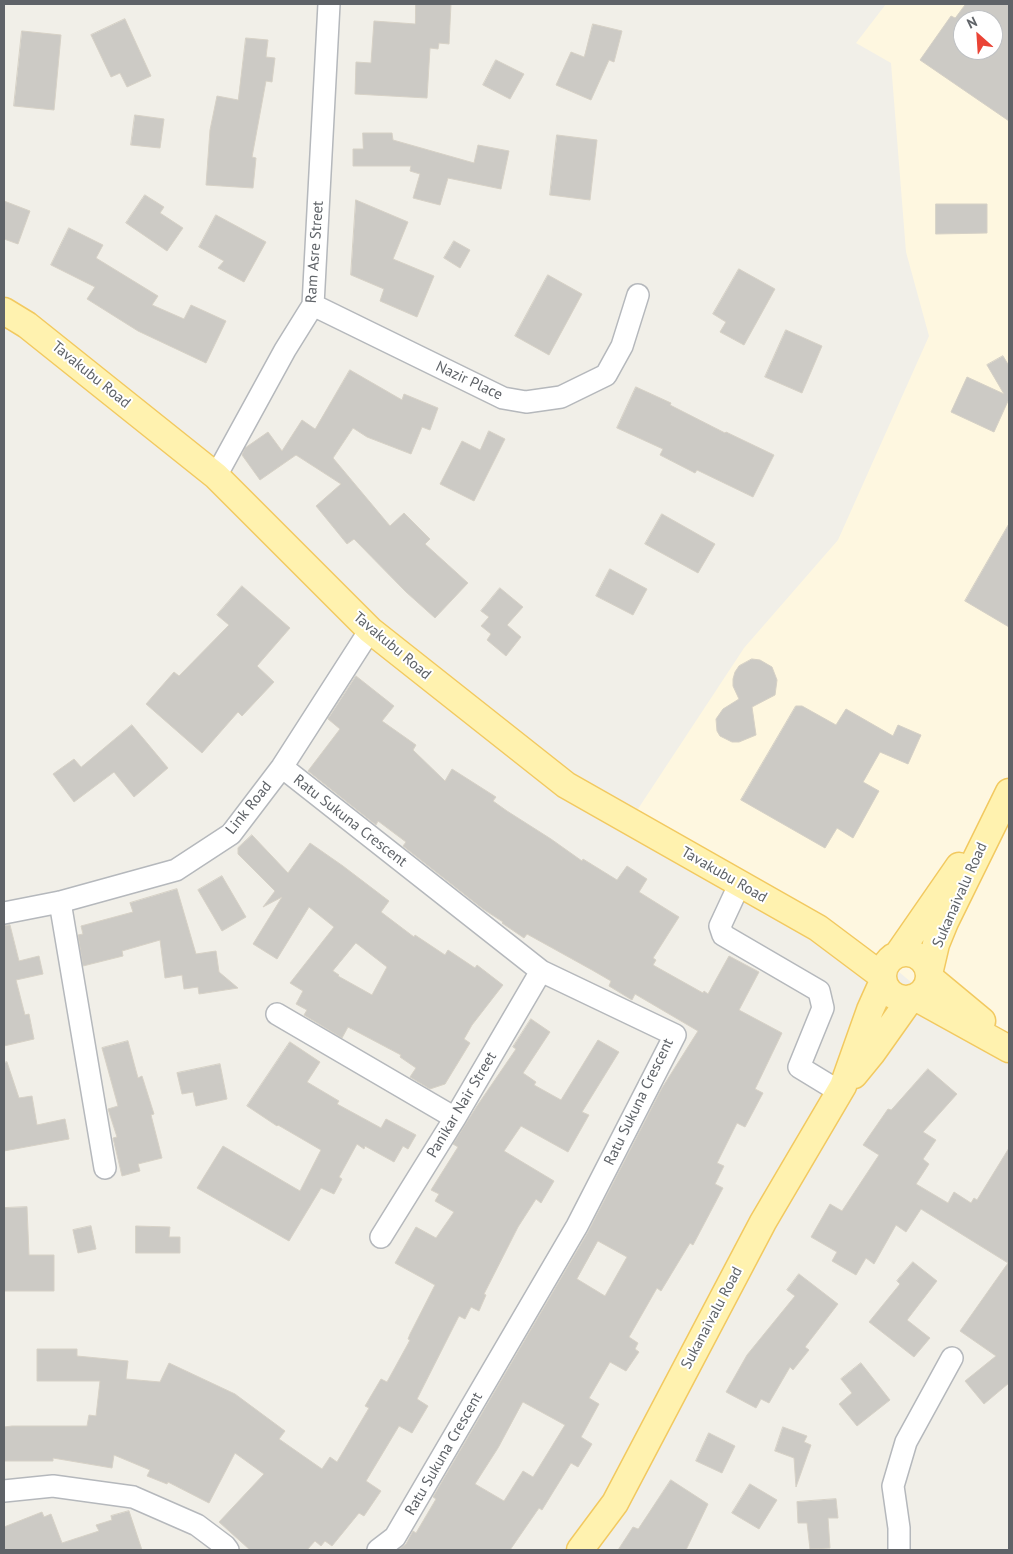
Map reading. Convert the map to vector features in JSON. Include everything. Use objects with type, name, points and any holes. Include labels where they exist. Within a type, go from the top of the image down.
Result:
[{"type":"main road","name":"Tavakubu Road","points":[[4,311],[27,325],[216,476],[370,630],[566,785],[890,967]]},
{"type":"main road","name":"Sukanaivalu Road","points":[[841,1089],[860,1069],[921,987],[945,922],[1009,792]]},
{"type":"main road","name":"Sukanaivalu Road","points":[[580,1550],[615,1504],[763,1222],[841,1089],[870,1010],[890,967],[950,876],[996,818]]},
{"type":"main road","points":[[906,952],[922,959],[927,966],[921,987],[902,999],[894,996],[887,990],[890,967],[906,952]]},
{"type":"main road","points":[[921,987],[1009,1044]]},
{"type":"main road","points":[[921,987],[1009,1049]]},
{"type":"street","name":"Ram Asre Street","points":[[216,476],[285,350],[313,306],[329,4]]},
{"type":"street","name":"Nazir Place","points":[[313,306],[503,398],[526,402],[561,397],[606,376],[622,346],[638,295]]},
{"type":"street","name":"Link Road","points":[[4,912],[60,902],[176,870],[231,834],[282,767],[370,630]]},
{"type":"street","name":"Ratu Sukuna Crescent","points":[[282,767],[541,971],[675,1035],[577,1226],[395,1537],[378,1550]]},
{"type":"street","points":[[740,883],[720,926],[723,935],[819,991],[823,1008],[799,1067],[841,1089]]},
{"type":"street","points":[[60,902],[105,1168]]},
{"type":"street","name":"Panikar Nair Street","points":[[381,1237],[455,1118],[541,971]]},
{"type":"street","points":[[277,1014],[455,1118]]},
{"type":"street","points":[[899,1550],[899,1528],[892,1486],[906,1442],[952,1358]]},
{"type":"street","points":[[4,1491],[53,1486],[133,1497],[197,1525],[222,1549]]},
{"type":"shaded area","points":[[886,4],[1009,4],[1009,1055],[923,992],[887,962],[818,928],[630,821],[744,648],[838,540],[929,336],[906,252],[891,63],[856,43]]},
{"type":"building","points":[[416,4],[451,4],[449,44],[439,43],[438,49],[430,48],[427,98],[355,94],[356,62],[371,63],[374,21],[415,24]]},
{"type":"building","points":[[966,4],[1009,4],[1009,121],[920,60],[951,16],[953,17],[953,60],[1003,60],[1003,10],[961,10]]},
{"type":"building","points":[[125,19],[151,76],[127,87],[120,73],[111,77],[91,35]]},
{"type":"building","points":[[593,24],[622,31],[614,62],[609,60],[591,100],[556,85],[571,52],[584,57]]},
{"type":"building","points":[[22,31],[61,35],[54,110],[14,106]]},
{"type":"building","points":[[246,38],[268,40],[266,57],[275,58],[272,82],[266,81],[252,157],[256,158],[253,188],[206,185],[210,130],[217,96],[238,100]]},
{"type":"building","points":[[496,60],[524,74],[510,99],[483,85]]},
{"type":"building","points":[[135,115],[164,119],[160,148],[131,145]]},
{"type":"building","points":[[363,133],[392,133],[393,140],[474,163],[478,145],[509,151],[501,189],[448,178],[440,205],[413,198],[420,174],[410,171],[411,166],[353,166],[353,149],[363,149]]},
{"type":"building","points":[[557,135],[597,140],[590,200],[550,195]]},
{"type":"building","points":[[145,195],[164,207],[160,213],[183,228],[167,251],[126,223]]},
{"type":"building","points":[[356,200],[408,222],[393,259],[434,276],[417,317],[380,301],[384,289],[351,275]]},
{"type":"building","points":[[4,201],[30,211],[18,244],[4,239]]},
{"type":"building","points":[[936,204],[987,204],[987,233],[936,234]]},
{"type":"building","points":[[216,215],[266,242],[244,282],[218,268],[224,261],[199,247]]},
{"type":"building","points":[[69,228],[103,245],[96,258],[158,296],[152,305],[184,319],[191,305],[226,321],[206,363],[138,331],[87,299],[95,287],[51,265]]},
{"type":"building","points":[[454,241],[470,250],[460,268],[444,258]]},
{"type":"building","points":[[739,269],[775,289],[744,345],[720,332],[726,322],[713,314]]},
{"type":"building","points":[[548,275],[582,294],[549,355],[515,336]]},
{"type":"building","points":[[786,330],[822,346],[802,393],[765,377]]},
{"type":"building","points":[[1003,356],[1009,366],[1009,403],[1008,401],[994,432],[951,412],[967,377],[1004,394],[987,365]]},
{"type":"building","points":[[350,370],[402,400],[404,394],[438,408],[430,430],[422,427],[411,454],[367,437],[353,428],[333,458],[390,526],[404,513],[430,539],[425,544],[468,583],[435,618],[406,592],[354,539],[347,544],[316,506],[341,484],[296,455],[260,480],[242,455],[245,448],[268,432],[282,451],[302,420],[315,429]]},
{"type":"building","points":[[636,387],[671,403],[670,405],[725,433],[774,455],[753,497],[697,470],[695,473],[660,455],[663,449],[617,428]]},
{"type":"building","points":[[489,431],[505,439],[474,501],[440,484],[462,441],[480,450]]},
{"type":"building","points":[[662,514],[715,544],[698,573],[645,544]]},
{"type":"building","points":[[1009,524],[1009,627],[965,601]]},
{"type":"building","points":[[610,569],[647,589],[633,615],[596,596]]},
{"type":"building","points":[[242,586],[290,628],[257,666],[274,682],[242,716],[238,712],[202,753],[146,704],[174,672],[179,676],[229,625],[217,615]]},
{"type":"building","points":[[500,588],[523,607],[507,625],[521,637],[506,656],[487,640],[491,634],[481,626],[489,617],[481,611]]},
{"type":"building","points":[[752,659],[760,660],[772,667],[777,680],[775,695],[752,707],[756,735],[739,742],[732,742],[720,736],[717,731],[716,719],[723,709],[739,699],[733,686],[735,672],[739,666]]},
{"type":"building","points":[[356,676],[394,706],[382,721],[416,745],[413,750],[445,781],[452,769],[496,797],[493,801],[507,811],[582,861],[583,859],[617,880],[627,866],[647,879],[639,892],[679,917],[653,958],[656,960],[653,965],[708,994],[729,956],[759,972],[739,1010],[782,1033],[755,1089],[763,1093],[745,1127],[737,1123],[717,1163],[724,1166],[715,1184],[723,1188],[693,1245],[690,1243],[661,1291],[657,1288],[629,1337],[638,1343],[635,1349],[639,1352],[626,1371],[610,1362],[589,1398],[599,1404],[581,1437],[592,1444],[578,1467],[571,1463],[542,1510],[539,1508],[510,1550],[398,1550],[406,1544],[413,1531],[416,1533],[436,1499],[433,1497],[588,1232],[662,1088],[698,1031],[635,994],[632,1000],[609,986],[611,981],[527,934],[524,938],[483,909],[403,846],[406,842],[378,821],[376,825],[308,771],[340,729],[328,719]],"holes":[[[598,1241],[627,1257],[605,1296],[577,1279]],[[523,1402],[565,1425],[533,1477],[523,1471],[504,1501],[475,1484],[498,1448]]]},
{"type":"building","points":[[796,706],[802,706],[836,725],[846,709],[893,736],[898,725],[921,735],[908,764],[880,752],[863,782],[879,791],[853,838],[837,828],[825,848],[741,800]]},
{"type":"building","points":[[132,725],[168,768],[134,797],[114,772],[74,802],[53,774],[74,759],[81,767]]},
{"type":"building","points":[[252,835],[288,873],[310,843],[389,901],[381,912],[414,937],[415,935],[445,955],[448,950],[475,968],[477,965],[503,985],[472,1025],[464,1039],[470,1043],[445,1084],[430,1089],[410,1077],[416,1068],[400,1057],[401,1055],[348,1027],[342,1038],[304,1015],[307,1010],[296,1004],[303,991],[290,983],[334,927],[309,907],[277,959],[253,944],[282,897],[263,907],[275,891],[238,854],[238,848]],"holes":[[[356,943],[387,967],[372,995],[338,976],[333,971]]]},
{"type":"building","points":[[222,876],[246,917],[222,931],[198,890]]},
{"type":"building","points":[[177,889],[196,954],[216,951],[219,972],[238,988],[199,994],[198,987],[184,989],[182,975],[165,978],[160,940],[122,951],[123,956],[83,966],[78,935],[83,934],[81,926],[133,912],[130,903]]},
{"type":"building","points":[[10,925],[19,961],[39,956],[43,974],[16,980],[25,1015],[29,1014],[34,1039],[4,1046],[4,926]]},
{"type":"building","points":[[531,1019],[550,1032],[523,1073],[536,1082],[534,1085],[561,1100],[598,1040],[619,1052],[582,1112],[589,1115],[568,1152],[521,1126],[504,1151],[554,1181],[541,1203],[536,1199],[518,1227],[484,1294],[486,1295],[479,1311],[471,1307],[465,1319],[459,1316],[417,1399],[428,1406],[412,1433],[399,1426],[366,1481],[381,1491],[364,1516],[359,1513],[332,1546],[325,1541],[321,1546],[315,1541],[307,1550],[250,1550],[219,1522],[264,1474],[235,1453],[209,1503],[168,1482],[167,1484],[147,1476],[150,1470],[114,1455],[112,1468],[53,1458],[53,1461],[4,1461],[4,1427],[87,1426],[89,1415],[96,1416],[100,1381],[37,1381],[37,1349],[77,1349],[77,1356],[128,1361],[126,1379],[160,1382],[169,1363],[235,1394],[285,1431],[279,1439],[322,1469],[330,1457],[337,1462],[369,1408],[365,1406],[381,1379],[387,1382],[410,1340],[408,1339],[410,1334],[435,1285],[395,1263],[416,1227],[436,1238],[454,1212],[435,1201],[439,1194],[431,1190],[458,1147],[453,1144],[516,1049],[513,1047]]},
{"type":"building","points":[[128,1041],[138,1078],[142,1076],[154,1114],[151,1115],[162,1158],[138,1164],[140,1171],[122,1176],[113,1138],[117,1137],[108,1109],[118,1106],[102,1048]]},
{"type":"building","points":[[290,1042],[320,1062],[307,1082],[339,1101],[337,1104],[381,1128],[386,1119],[416,1135],[408,1149],[403,1146],[394,1162],[365,1146],[364,1149],[357,1144],[339,1177],[342,1179],[334,1194],[321,1188],[289,1241],[197,1188],[223,1146],[300,1191],[321,1150],[277,1126],[247,1106]]},
{"type":"building","points":[[7,1062],[19,1098],[32,1096],[37,1125],[65,1119],[69,1139],[4,1151],[4,1063]]},
{"type":"building","points":[[220,1064],[227,1099],[196,1106],[193,1092],[182,1094],[177,1073]]},
{"type":"building","points":[[928,1069],[957,1094],[923,1132],[936,1140],[923,1159],[929,1164],[916,1184],[948,1203],[954,1192],[971,1203],[974,1198],[977,1200],[1009,1148],[1009,1383],[984,1404],[965,1381],[996,1356],[960,1331],[1008,1263],[921,1209],[906,1232],[896,1225],[874,1264],[866,1258],[856,1275],[832,1261],[837,1252],[811,1237],[830,1204],[842,1211],[879,1155],[863,1145],[888,1109],[891,1110]]},
{"type":"building","points":[[27,1207],[29,1255],[54,1255],[54,1291],[4,1291],[4,1208]]},
{"type":"building","points":[[91,1226],[96,1249],[78,1253],[73,1230]]},
{"type":"building","points":[[136,1226],[170,1227],[169,1237],[180,1237],[180,1253],[136,1253]]},
{"type":"building","points":[[913,1262],[937,1281],[907,1320],[930,1338],[914,1357],[869,1322],[900,1284],[897,1281]]},
{"type":"building","points":[[799,1274],[838,1304],[805,1347],[809,1350],[793,1370],[790,1367],[769,1403],[761,1399],[756,1408],[726,1392],[747,1355],[795,1296],[787,1290]]},
{"type":"building","points":[[861,1363],[890,1400],[857,1426],[839,1404],[852,1393],[841,1379]]},
{"type":"building","points":[[783,1427],[807,1436],[804,1442],[811,1445],[796,1487],[794,1458],[775,1451]]},
{"type":"building","points":[[709,1433],[735,1446],[722,1473],[696,1461]]},
{"type":"building","points":[[671,1480],[708,1504],[686,1550],[618,1550],[633,1527],[638,1529]]},
{"type":"building","points":[[750,1484],[777,1500],[759,1529],[732,1513]]},
{"type":"building","points":[[836,1499],[838,1518],[828,1518],[830,1548],[810,1549],[807,1523],[798,1523],[797,1502]]},
{"type":"building","points":[[129,1511],[142,1550],[4,1550],[4,1527],[42,1512],[44,1517],[51,1514],[62,1543],[99,1531],[96,1525],[112,1520],[111,1516]]}]
